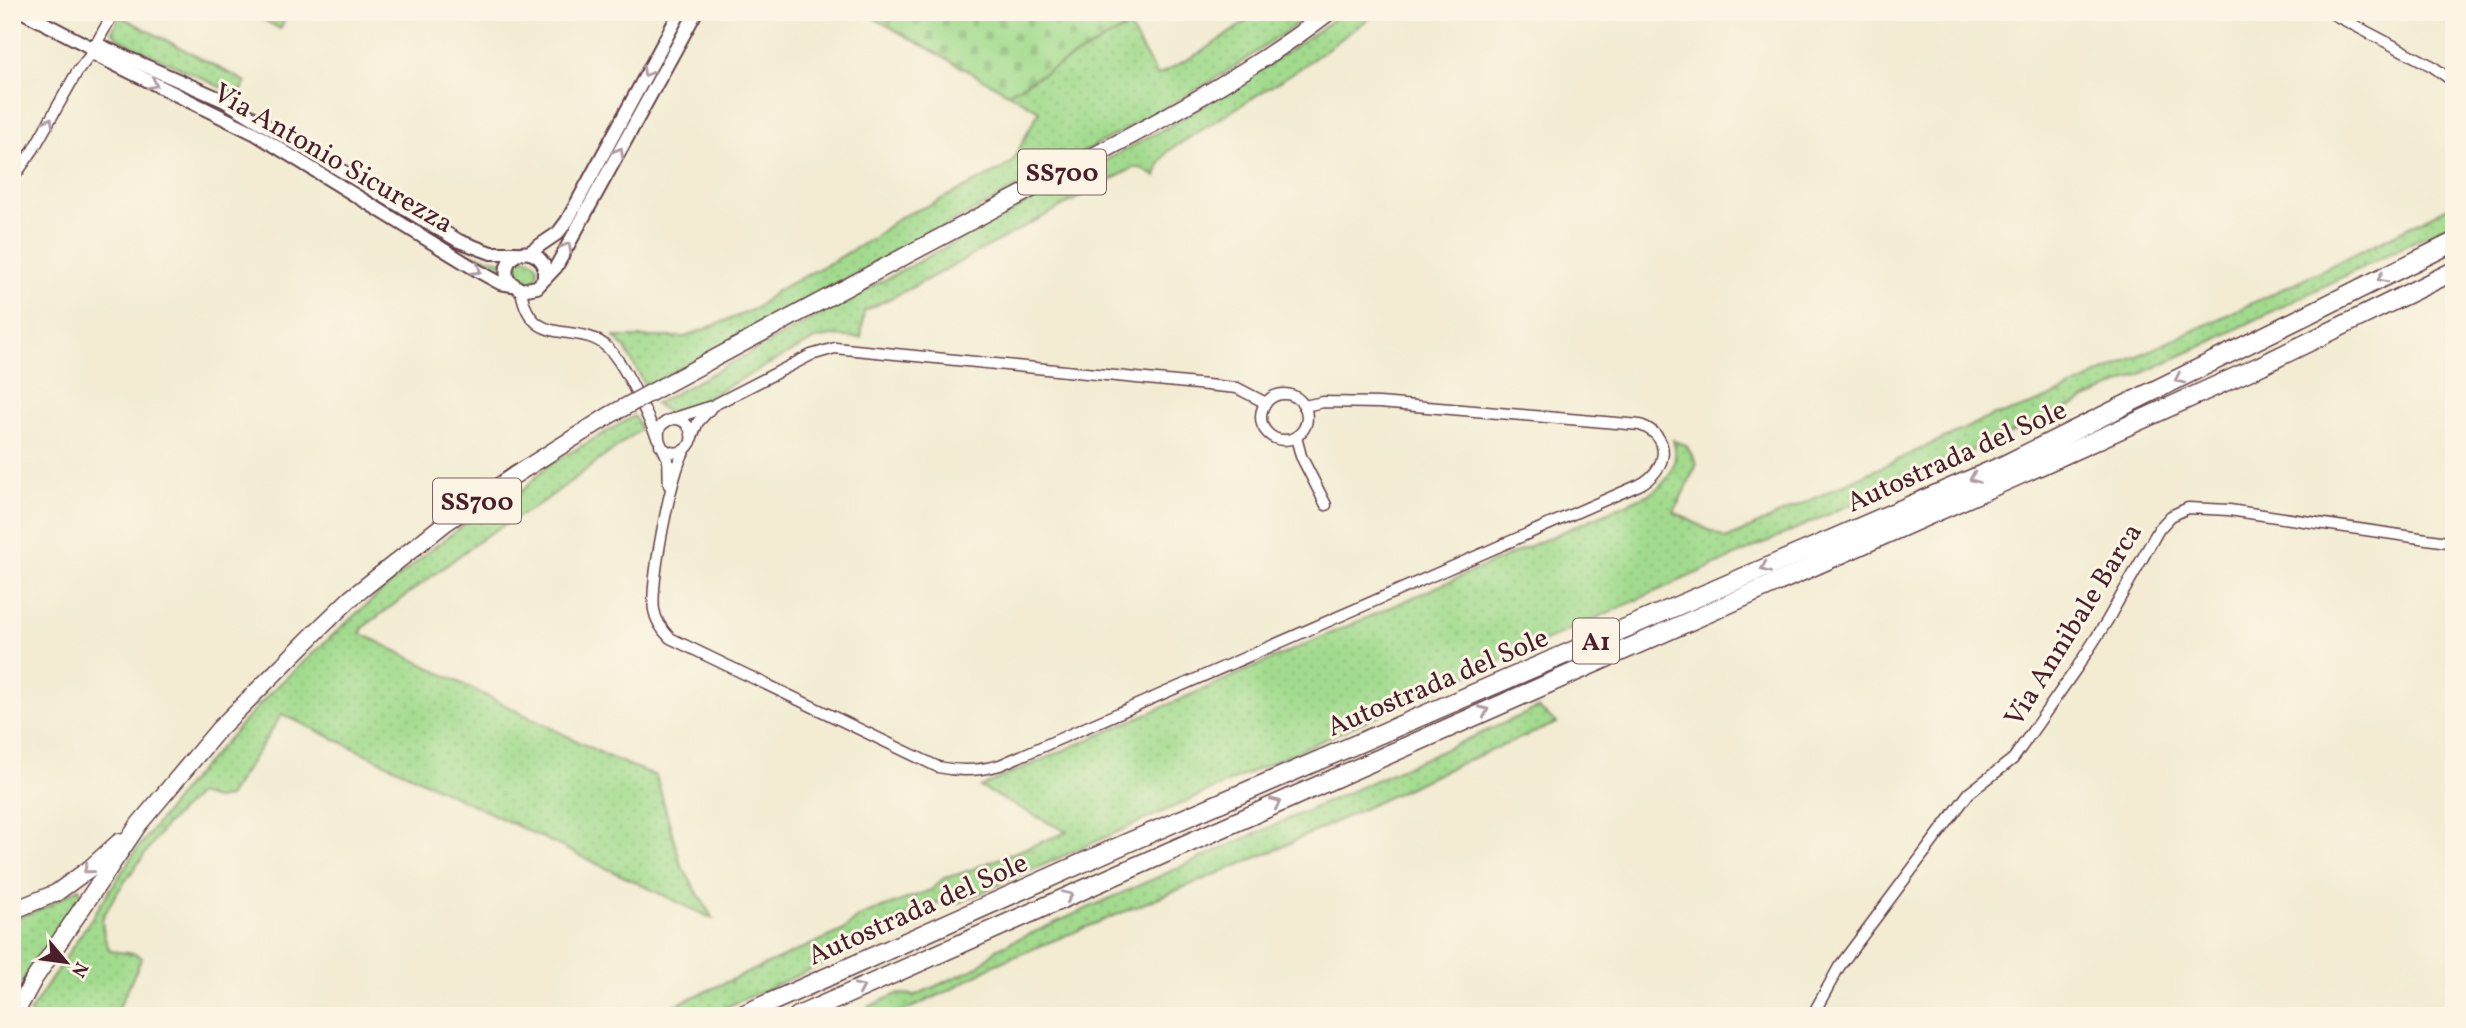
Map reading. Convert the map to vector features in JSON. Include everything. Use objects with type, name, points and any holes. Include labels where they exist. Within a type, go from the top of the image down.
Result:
[{"type":"highway","name":"SS700","points":[[14,1013],[139,824],[219,729],[351,598],[444,524],[610,415],[1143,129],[1234,76],[1329,12]]},
{"type":"highway","name":"Autostrada del Sole","points":[[740,1016],[1127,843],[2004,465],[2450,243]]},
{"type":"highway","name":"Autostrada del Sole","points":[[798,1016],[2015,477],[2262,365],[2454,271]]},
{"type":"highway","points":[[12,911],[56,893],[89,869],[139,824]]},
{"type":"street","points":[[23,12],[93,48]]},
{"type":"street","points":[[12,180],[33,150],[114,12]]},
{"type":"street","points":[[670,490],[667,457],[608,347],[594,339],[539,325],[526,312],[517,288],[508,280],[506,268],[508,262],[558,233],[680,12]]},
{"type":"street","points":[[517,288],[537,287],[556,267],[696,12]]},
{"type":"street","points":[[2329,12],[2432,66],[2454,82]]},
{"type":"street","name":"Via Antonio Sicurezza","points":[[93,48],[225,100],[459,241],[491,253],[523,252]]},
{"type":"street","name":"Via Antonio Sicurezza","points":[[93,48],[243,127],[393,216],[480,272],[500,283],[517,288]]},
{"type":"street","points":[[523,252],[541,259],[544,278]]},
{"type":"street","points":[[659,442],[660,427],[672,419],[712,406],[811,355],[835,348],[1237,388],[1266,403]]},
{"type":"street","points":[[1287,394],[1294,396],[1304,406],[1307,420],[1296,437],[1280,440],[1267,433],[1261,417],[1266,403],[1279,395],[1287,394]]},
{"type":"street","points":[[712,406],[698,422],[680,459],[670,490],[654,601],[654,614],[664,631],[670,638],[939,767],[966,771],[1000,765],[1639,485],[1656,474],[1663,456],[1658,439],[1640,425],[1379,403],[1323,402],[1304,406]]},
{"type":"street","points":[[643,408],[686,422],[692,431],[692,437]]},
{"type":"street","points":[[1296,437],[1301,456],[1326,505]]},
{"type":"street","points":[[659,442],[670,452],[685,450]]},
{"type":"street","name":"Via Annibale Barca","points":[[1812,1016],[1839,967],[1969,793],[2012,759],[2029,737],[2107,621],[2159,529],[2171,516],[2188,508],[2229,510],[2454,543]]},
{"type":"green space","points":[[250,12],[289,12],[280,29]]},
{"type":"green space","points":[[863,12],[1154,12],[1008,93]]},
{"type":"green space","points":[[1260,12],[1314,12],[1236,66],[1178,101],[646,387],[625,348],[614,337],[685,337],[755,309],[776,291],[873,238],[900,217],[1002,169],[1012,162],[1039,111],[1008,93],[1129,26],[1157,76],[1203,51]]},
{"type":"green space","points":[[1344,12],[1378,12],[1302,67],[1168,151],[1160,163],[1156,177],[1141,168],[1133,168],[864,311],[861,338],[832,336],[815,339],[682,411],[667,412],[655,404],[1173,124],[1242,83]]},
{"type":"green space","points":[[120,16],[246,82],[239,96],[119,39],[112,31]]},
{"type":"green space","points":[[2454,204],[2454,222],[2204,345],[2071,406],[958,903],[939,902],[878,929],[862,947],[706,1016],[650,1016],[842,931],[861,916],[931,890],[944,878],[1067,832],[980,787],[1649,494],[1662,484],[1671,471],[1675,456],[1673,440],[1686,445],[1697,464],[1674,512],[1726,539],[1994,415],[2026,407],[2061,392],[2292,285]]},
{"type":"green space","points":[[464,253],[503,261],[503,279]]},
{"type":"green space","points":[[525,258],[534,262],[538,271],[534,280],[525,284],[516,280],[512,271],[516,262]]},
{"type":"green space","points":[[634,416],[641,429],[543,502],[487,535],[365,626],[360,633],[609,757],[656,776],[681,865],[713,919],[282,714],[228,797],[215,799],[198,794],[165,826],[114,897],[102,919],[104,936],[110,951],[135,954],[142,958],[115,1016],[33,1016],[29,1013],[135,852],[190,781],[271,692],[357,613],[428,552],[479,513],[523,490],[547,466]]},
{"type":"green space","points":[[1538,708],[1557,723],[1459,764],[1275,850],[996,964],[948,991],[893,1016],[848,1016],[897,994],[916,995],[978,967],[998,948]]},
{"type":"green space","points":[[79,888],[82,895],[12,997],[12,920],[48,906]]}]
